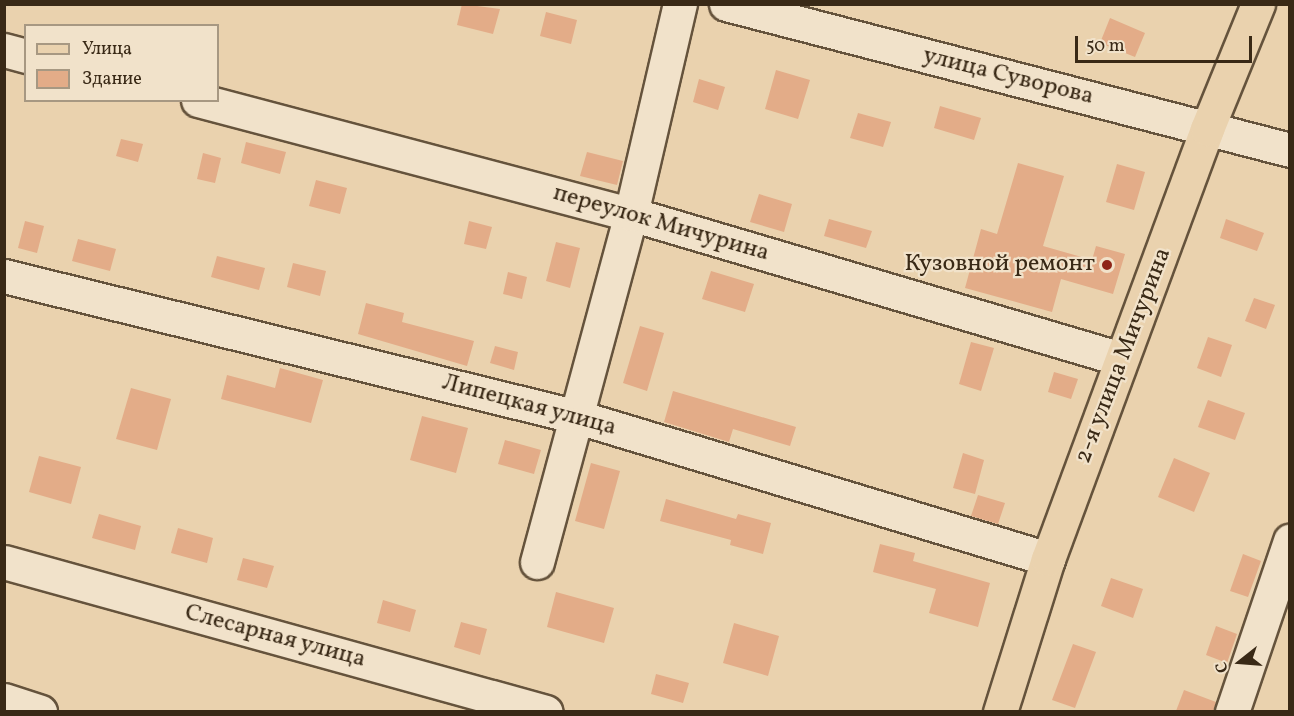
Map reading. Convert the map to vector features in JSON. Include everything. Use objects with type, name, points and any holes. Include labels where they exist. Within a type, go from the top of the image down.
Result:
[{"type":"main road","name":"2-я улица Мичурина","points":[[999,711],[1048,560],[1121,359],[1192,178],[1207,129],[1258,4]]},
{"type":"street","points":[[537,562],[578,417],[631,213],[680,4]]},
{"type":"street","name":"улица Суворова","points":[[726,4],[1290,150]]},
{"type":"street","points":[[4,50],[24,55]]},
{"type":"street","name":"переулок Мичурина","points":[[206,102],[631,213],[1121,359]]},
{"type":"street","name":"Липецкая улица","points":[[4,276],[578,417],[1048,560]]},
{"type":"street","points":[[1232,711],[1290,541]]},
{"type":"street","name":"Слесарная улица","points":[[4,562],[546,711]]},
{"type":"street","points":[[4,700],[40,711]]},
{"type":"building","points":[[462,4],[500,9],[493,34],[457,25]]},
{"type":"building","points":[[546,12],[577,20],[571,44],[540,36]]},
{"type":"building","points":[[1110,18],[1145,33],[1135,57],[1100,43]]},
{"type":"building","points":[[776,70],[810,80],[798,119],[765,109]]},
{"type":"building","points":[[699,79],[725,87],[718,110],[693,102]]},
{"type":"building","points":[[940,106],[981,118],[974,140],[934,128]]},
{"type":"building","points":[[858,113],[891,122],[883,147],[850,138]]},
{"type":"building","points":[[121,139],[143,144],[138,162],[116,156]]},
{"type":"building","points":[[246,142],[286,152],[280,174],[241,163]]},
{"type":"building","points":[[587,152],[623,161],[617,185],[580,176]]},
{"type":"building","points":[[203,153],[221,158],[215,183],[197,179]]},
{"type":"building","points":[[1018,163],[1064,176],[1043,246],[1092,260],[1096,246],[1125,254],[1113,294],[1061,279],[1052,312],[965,288],[981,229],[997,234]]},
{"type":"building","points":[[1117,164],[1145,172],[1134,210],[1106,202]]},
{"type":"building","points":[[316,180],[347,188],[340,214],[309,206]]},
{"type":"building","points":[[759,194],[792,204],[784,232],[750,222]]},
{"type":"building","points":[[829,219],[872,231],[866,248],[824,236]]},
{"type":"building","points":[[1226,219],[1264,233],[1257,251],[1220,238]]},
{"type":"building","points":[[25,221],[44,226],[37,253],[18,248]]},
{"type":"building","points":[[469,221],[492,227],[486,249],[464,244]]},
{"type":"building","points":[[78,239],[116,249],[110,271],[72,261]]},
{"type":"building","points":[[556,242],[580,248],[570,288],[546,281]]},
{"type":"building","points":[[217,256],[265,268],[259,290],[211,277]]},
{"type":"building","points":[[293,263],[326,271],[320,296],[287,287]]},
{"type":"building","points":[[711,271],[754,284],[745,312],[702,299]]},
{"type":"building","points":[[508,272],[527,277],[522,299],[503,294]]},
{"type":"building","points":[[1254,298],[1275,305],[1266,329],[1245,321]]},
{"type":"building","points":[[366,303],[404,313],[402,322],[474,341],[467,366],[358,334]]},
{"type":"building","points":[[640,326],[664,333],[647,391],[623,383]]},
{"type":"building","points":[[1208,337],[1232,345],[1221,377],[1197,368]]},
{"type":"building","points":[[971,342],[994,348],[981,391],[959,384]]},
{"type":"building","points":[[495,346],[518,352],[514,370],[490,363]]},
{"type":"building","points":[[280,368],[323,380],[311,423],[221,399],[227,375],[275,388]]},
{"type":"building","points":[[1054,372],[1078,379],[1071,399],[1048,392]]},
{"type":"building","points":[[131,388],[171,399],[157,450],[116,439]]},
{"type":"building","points":[[673,391],[796,427],[790,446],[733,429],[729,442],[664,422]]},
{"type":"building","points":[[1208,400],[1245,413],[1235,440],[1198,427]]},
{"type":"building","points":[[422,416],[468,428],[456,473],[410,460]]},
{"type":"building","points":[[505,440],[541,450],[534,474],[498,464]]},
{"type":"building","points":[[963,453],[984,460],[975,494],[953,488]]},
{"type":"building","points":[[39,456],[81,467],[71,504],[29,492]]},
{"type":"building","points":[[1174,458],[1210,473],[1194,512],[1158,497]]},
{"type":"building","points":[[591,463],[620,471],[604,529],[575,521]]},
{"type":"building","points":[[978,495],[1005,503],[998,524],[971,516]]},
{"type":"building","points":[[666,499],[736,519],[738,514],[771,523],[763,554],[730,545],[731,540],[660,521]]},
{"type":"building","points":[[99,514],[141,526],[135,550],[92,538]]},
{"type":"building","points":[[178,528],[213,538],[207,563],[171,553]]},
{"type":"building","points":[[880,544],[915,553],[913,561],[990,583],[978,627],[929,613],[936,589],[873,572]]},
{"type":"building","points":[[1243,554],[1261,561],[1248,597],[1230,591]]},
{"type":"building","points":[[243,558],[274,566],[267,588],[237,580]]},
{"type":"building","points":[[1111,578],[1143,589],[1133,618],[1101,606]]},
{"type":"building","points":[[556,592],[614,608],[604,643],[547,627]]},
{"type":"building","points":[[383,600],[416,610],[410,632],[377,623]]},
{"type":"building","points":[[461,622],[487,629],[480,655],[454,647]]},
{"type":"building","points":[[734,623],[779,636],[768,676],[723,663]]},
{"type":"building","points":[[1216,626],[1237,634],[1227,663],[1206,655]]},
{"type":"building","points":[[1073,644],[1096,652],[1075,708],[1052,700]]},
{"type":"building","points":[[656,674],[689,683],[683,703],[651,694]]},
{"type":"building","points":[[1184,690],[1216,702],[1214,711],[1176,711]]},
{"type":"place","name":"Кузовной ремонт","points":[[1107,265]]}]
